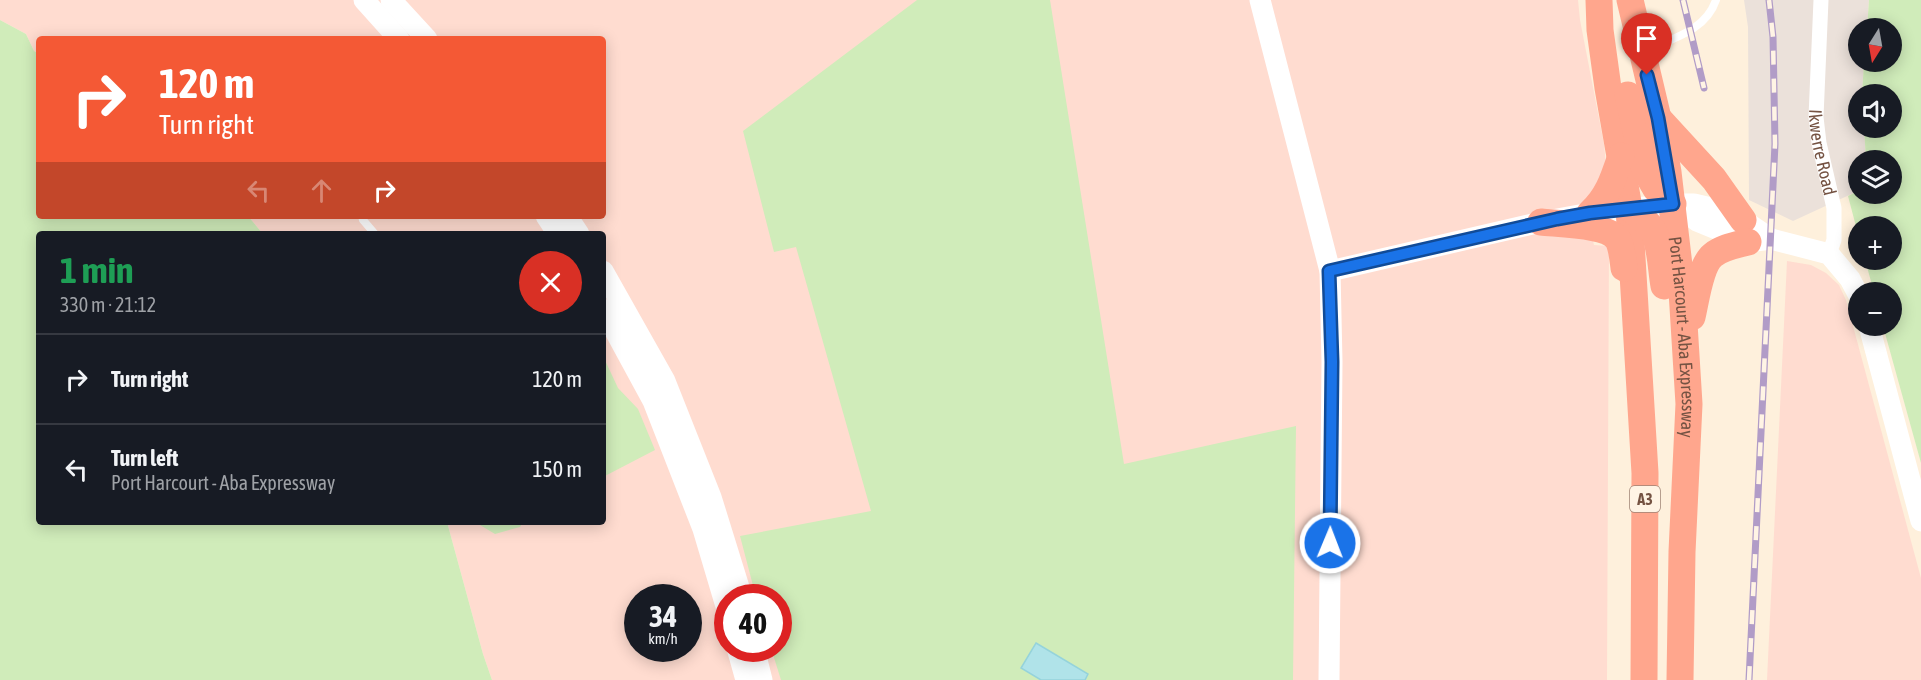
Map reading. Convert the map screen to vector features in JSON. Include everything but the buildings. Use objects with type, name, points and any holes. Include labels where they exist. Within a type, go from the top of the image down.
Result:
[{"type":"highway","name":"A3","points":[[1599,0],[1600,30],[1608,88],[1629,208],[1645,473],[1644,680]]},
{"type":"highway","points":[[1606,0],[1614,23],[1645,170],[1656,189],[1673,204]]},
{"type":"highway","name":"Port Harcourt - Aba Expressway","points":[[1630,0],[1658,118],[1673,204],[1682,291],[1689,404],[1682,552],[1680,680]]},
{"type":"highway","points":[[1658,118],[1714,179],[1754,234],[1711,256],[1700,284],[1686,347]]},
{"type":"highway","points":[[1590,213],[1604,198],[1621,155]]},
{"type":"highway","points":[[1629,208],[1646,221],[1654,231],[1672,341],[1689,404]]},
{"type":"highway","points":[[1541,222],[1593,228],[1614,235],[1619,241],[1636,318]]},
{"type":"street","points":[[364,0],[396,36]]},
{"type":"street","points":[[391,0],[424,36]]},
{"type":"street","points":[[1260,0],[1329,271],[1332,380],[1329,680]]},
{"type":"street","name":"Ikwerre Road","points":[[1821,0],[1816,117],[1819,143],[1834,208],[1834,240],[1829,254]]},
{"type":"street","points":[[1329,271],[1541,222],[1590,213],[1673,204],[1694,204],[1754,234],[1829,254],[1852,282]]},
{"type":"street","points":[[606,276],[665,381],[711,497],[738,584]]},
{"type":"street","points":[[606,315],[653,401],[703,529],[719,584]]},
{"type":"street","points":[[1872,336],[1921,521]]},
{"type":"street","points":[[741,662],[746,680]]},
{"type":"street","points":[[758,662],[762,680]]},
{"type":"lane","points":[[1642,52],[1699,26],[1713,9],[1716,0]]},
{"type":"lane","points":[[363,219],[372,231]]},
{"type":"shaded area","points":[[0,0],[1578,0],[1606,165],[1594,192],[1584,203],[1594,245],[1609,246],[1607,680],[492,680],[448,525],[606,525],[606,231],[260,231],[250,219],[606,219],[606,36],[36,36],[36,52],[26,34],[0,20]]},
{"type":"shaded area","points":[[1744,0],[1869,0],[1868,18],[1848,18],[1848,72],[1863,72],[1863,84],[1848,84],[1848,138],[1865,138],[1865,150],[1848,150],[1848,196],[1793,221],[1749,200],[1748,27]]},
{"type":"shaded area","points":[[1787,261],[1811,265],[1826,273],[1839,285],[1846,300],[1848,336],[1856,336],[1921,578],[1921,680],[1767,680]]},
{"type":"green space","points":[[917,0],[1050,0],[1124,464],[1296,426],[1293,680],[781,680],[775,662],[792,662],[792,584],[753,584],[740,536],[871,511],[796,247],[774,252],[743,131]]},
{"type":"green space","points":[[1869,0],[1921,0],[1921,463],[1886,336],[1902,336],[1902,282],[1871,282],[1868,270],[1902,270],[1902,216],[1853,216],[1850,204],[1902,204],[1902,150],[1865,150],[1865,138],[1902,138],[1902,84],[1863,84],[1863,72],[1902,72],[1902,18],[1868,18]]},
{"type":"green space","points":[[0,20],[26,34],[36,52],[36,219],[250,219],[260,231],[36,231],[36,525],[448,525],[492,680],[0,680]]},
{"type":"green space","points":[[606,362],[618,388],[638,409],[655,450],[606,475]]},
{"type":"green space","points":[[480,525],[521,525],[520,527],[495,534]]},
{"type":"water","points":[[1036,643],[1088,674],[1085,680],[1041,680],[1021,668]]},
{"type":"railway","points":[[1683,0],[1704,88]]},
{"type":"railway","points":[[1749,680],[1775,144],[1773,37],[1769,0]]},
{"type":"route","points":[[1330,543],[1332,362],[1329,271],[1557,219],[1673,204],[1658,118],[1647,75]]}]
